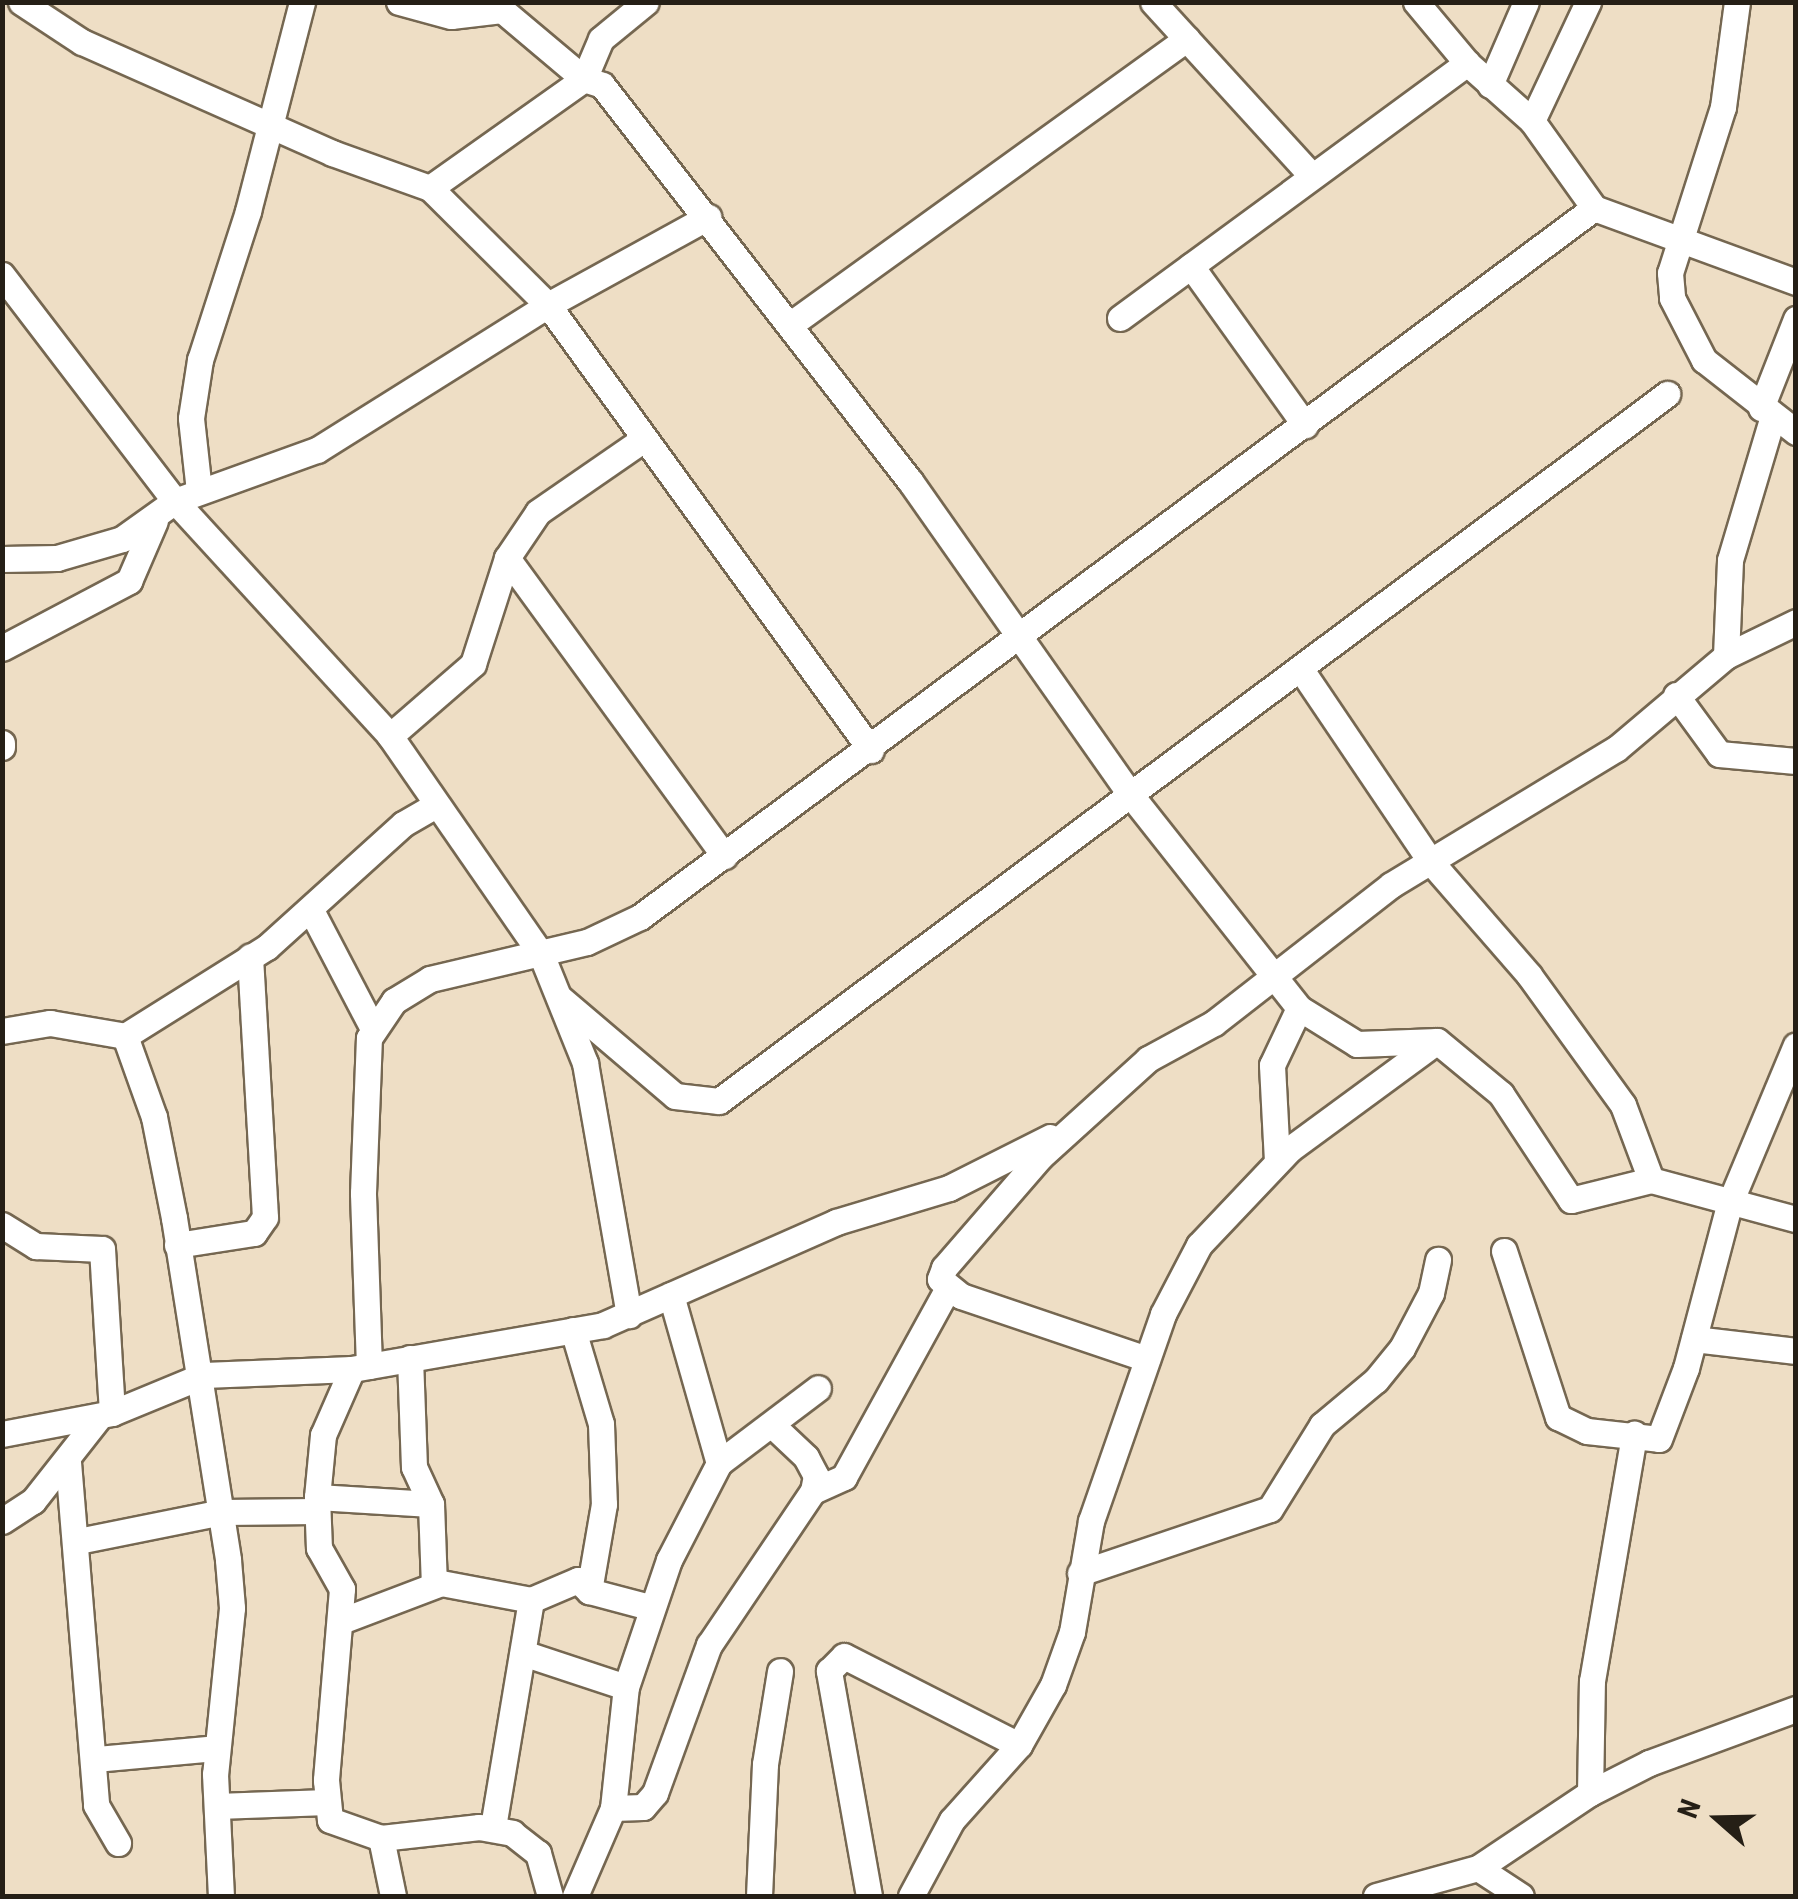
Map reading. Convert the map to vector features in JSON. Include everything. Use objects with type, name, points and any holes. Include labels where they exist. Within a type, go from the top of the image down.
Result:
[{"type":"street","points":[[21,2],[82,42],[271,122],[332,153],[430,188],[548,305],[871,750]]},
{"type":"street","points":[[200,491],[191,418],[200,360],[271,122],[302,2]]},
{"type":"street","points":[[399,2],[451,16],[502,10],[584,79],[602,84],[791,324],[1023,637],[1130,794],[1298,1008],[1357,1044],[1437,1041],[1501,1094],[1572,1200],[1651,1180],[1730,1205],[1796,1219]]},
{"type":"street","points":[[430,188],[584,79],[601,39],[646,2]]},
{"type":"street","points":[[1153,2],[1311,176]]},
{"type":"street","points":[[1416,2],[1467,63],[1532,122],[1594,208],[1681,236],[1796,282]]},
{"type":"street","points":[[1490,86],[1526,2]]},
{"type":"street","points":[[1532,122],[1588,2]]},
{"type":"street","points":[[1736,2],[1723,107],[1670,272],[1680,324],[1704,360],[1796,432]]},
{"type":"street","points":[[791,324],[1187,38]]},
{"type":"street","points":[[1120,318],[1467,63]]},
{"type":"street","points":[[372,1027],[394,1001],[430,979],[587,942],[640,917],[871,750],[1594,208]]},
{"type":"street","points":[[2,648],[129,581],[156,520],[174,501],[301,456],[366,424],[548,305],[708,216]]},
{"type":"street","points":[[1191,266],[1305,425]]},
{"type":"street","points":[[2,276],[174,501],[390,736],[541,954],[585,1063],[629,1315]]},
{"type":"street","points":[[1726,656],[1730,560],[1767,412],[1796,319]]},
{"type":"street","points":[[560,998],[674,1096],[719,1100],[1668,394]]},
{"type":"street","points":[[390,736],[473,664],[507,558],[538,512],[644,439]]},
{"type":"street","points":[[2,558],[90,550],[156,520]]},
{"type":"street","points":[[507,558],[724,856]]},
{"type":"street","points":[[1148,1360],[1025,1321],[948,1288],[940,1279],[952,1256],[1072,1126],[1148,1059],[1274,979],[1430,861],[1616,749],[1726,656],[1796,622]]},
{"type":"street","points":[[1300,668],[1430,861],[1529,975],[1623,1105],[1651,1180]]},
{"type":"street","points":[[1676,695],[1719,754],[1796,761]]},
{"type":"street","points":[[2,1030],[50,1022],[125,1036],[312,912],[370,852],[436,804]]},
{"type":"street","points":[[312,912],[372,1027],[360,1367],[323,1434],[317,1504],[319,1548],[341,1583],[327,1802],[336,1824],[381,1838],[493,1827],[527,1840],[542,1863],[550,1896]]},
{"type":"street","points":[[177,1246],[254,1233],[265,1217],[250,956]]},
{"type":"street","points":[[1276,1161],[1272,1065],[1298,1008]]},
{"type":"street","points":[[125,1036],[154,1117],[204,1375],[222,1512],[232,1608],[216,1748],[221,1896]]},
{"type":"street","points":[[911,1896],[952,1820],[1019,1745],[1061,1667],[1080,1573],[1148,1360],[1199,1245],[1276,1161],[1437,1041]]},
{"type":"street","points":[[1504,1250],[1558,1417],[1587,1430],[1662,1437],[1694,1339],[1730,1205],[1790,1071],[1796,1045]]},
{"type":"street","points":[[2,1434],[106,1415],[204,1375],[360,1367],[574,1330],[629,1315],[836,1222],[949,1188],[1072,1126]]},
{"type":"street","points":[[2,1225],[36,1246],[102,1249],[106,1415],[33,1500],[2,1521]]},
{"type":"street","points":[[1080,1573],[1270,1508],[1322,1425],[1376,1380],[1402,1348],[1431,1293],[1438,1260]]},
{"type":"street","points":[[813,1491],[844,1478],[948,1288]]},
{"type":"street","points":[[671,1296],[720,1463]]},
{"type":"street","points":[[574,1330],[601,1424],[604,1504],[589,1590]]},
{"type":"street","points":[[1694,1339],[1796,1351]]},
{"type":"street","points":[[410,1358],[414,1468],[431,1504],[434,1585]]},
{"type":"street","points":[[580,1896],[612,1808],[626,1687],[649,1607],[720,1463],[818,1388]]},
{"type":"street","points":[[612,1808],[643,1807],[656,1793],[709,1645],[813,1491],[816,1476],[806,1457],[772,1425]]},
{"type":"street","points":[[1590,1793],[1592,1681],[1634,1434]]},
{"type":"street","points":[[68,1462],[96,1758],[96,1805],[118,1844]]},
{"type":"street","points":[[78,1541],[222,1512],[317,1504],[431,1504]]},
{"type":"street","points":[[341,1621],[434,1585],[531,1600],[578,1580],[589,1590],[649,1607]]},
{"type":"street","points":[[493,1827],[531,1600]]},
{"type":"street","points":[[523,1653],[626,1687]]},
{"type":"street","points":[[869,1896],[829,1671],[844,1656],[1019,1745]]},
{"type":"street","points":[[759,1896],[766,1764],[780,1671]]},
{"type":"street","points":[[1376,1896],[1478,1868],[1590,1793],[1649,1763],[1796,1709]]},
{"type":"street","points":[[96,1758],[216,1748]]},
{"type":"street","points":[[217,1806],[327,1802]]},
{"type":"street","points":[[381,1838],[393,1896]]},
{"type":"street","points":[[1478,1868],[1521,1896]]}]
